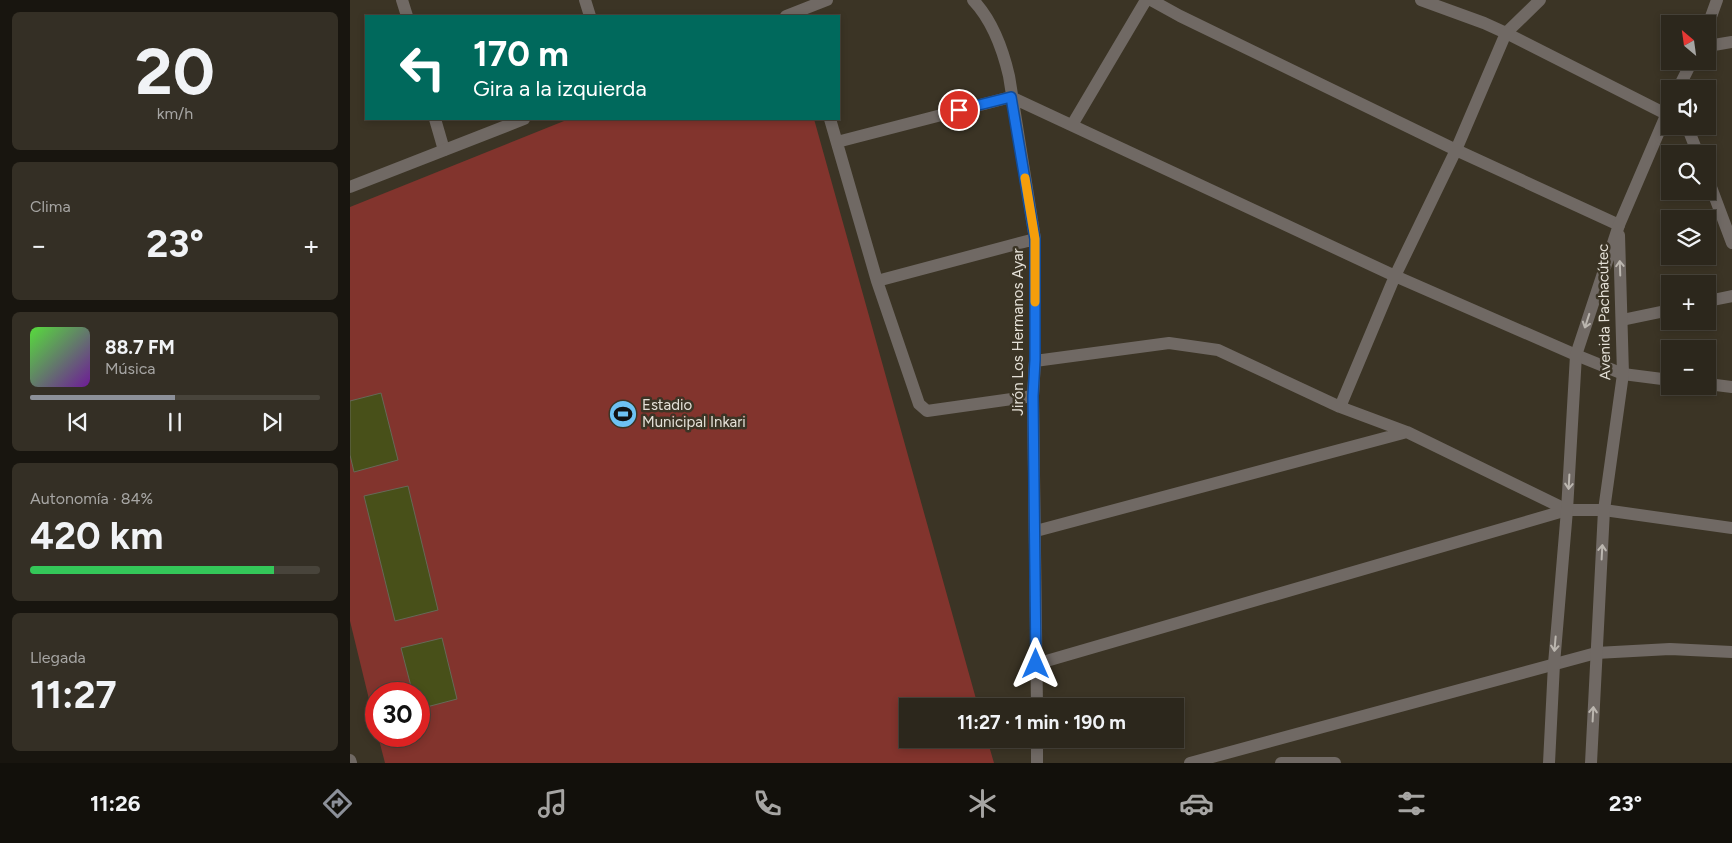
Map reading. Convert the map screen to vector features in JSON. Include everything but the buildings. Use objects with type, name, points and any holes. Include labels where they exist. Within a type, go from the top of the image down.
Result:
[{"type":"street","points":[[402,0],[407,15]]},
{"type":"street","points":[[585,0],[590,15]]},
{"type":"street","points":[[799,14],[827,0]]},
{"type":"street","name":"Jirón Los Hermanos Ayar","points":[[973,0],[980,7],[996,36],[1005,59],[1035,239],[1035,360],[1033,396],[1036,531],[1036,698]]},
{"type":"street","points":[[1072,125],[1146,0]]},
{"type":"street","points":[[1151,0],[1180,16],[1456,150],[1619,225],[1661,126]]},
{"type":"street","points":[[1340,407],[1395,276],[1456,150],[1506,33],[1540,0]]},
{"type":"street","points":[[1712,15],[1717,0]]},
{"type":"street","points":[[1427,1],[1506,33],[1661,107]]},
{"type":"street","points":[[1716,45],[1732,42]]},
{"type":"street","points":[[836,142],[1011,97],[1395,276],[1576,355],[1623,374],[1661,379]]},
{"type":"street","points":[[435,120],[444,150]]},
{"type":"street","points":[[350,187],[521,120]]},
{"type":"street","points":[[830,120],[877,281],[919,404],[927,411],[1033,396]]},
{"type":"street","points":[[1716,200],[1732,243]]},
{"type":"street","name":"Avenida Pachacútec","points":[[1591,763],[1604,510],[1623,374],[1619,225]]},
{"type":"street","name":"Avenida Pachacútec","points":[[1549,763],[1554,664],[1567,510],[1576,355],[1619,225]]},
{"type":"street","points":[[877,281],[1035,239]]},
{"type":"street","points":[[1716,299],[1732,296]]},
{"type":"street","points":[[1622,320],[1661,312]]},
{"type":"street","points":[[1035,360],[1170,343],[1218,350],[1340,407],[1407,432],[1567,510]]},
{"type":"street","points":[[1716,385],[1732,387]]},
{"type":"street","points":[[1036,531],[1407,432]]},
{"type":"street","points":[[1036,664],[1567,510],[1604,510],[1732,528]]},
{"type":"street","points":[[1190,763],[1596,653],[1670,649],[1732,652]]},
{"type":"street","points":[[1037,748],[1037,763]]},
{"type":"street","points":[[1281,763],[1335,763]]},
{"type":"shaded area","name":"Estadio Municipal Inkari","points":[[567,120],[814,120],[976,698],[899,698],[899,748],[990,748],[994,763],[385,763],[381,747],[430,747],[430,682],[365,683],[350,621],[350,207]]},
{"type":"slow traffic","points":[[1025,178],[1035,239],[1035,302]]},
{"type":"place","name":"Estadio Municipal Inkari","points":[[623,414]]},
{"type":"route","points":[[959,110],[1011,97],[1035,239],[1035,360],[1033,396],[1036,664]]}]
